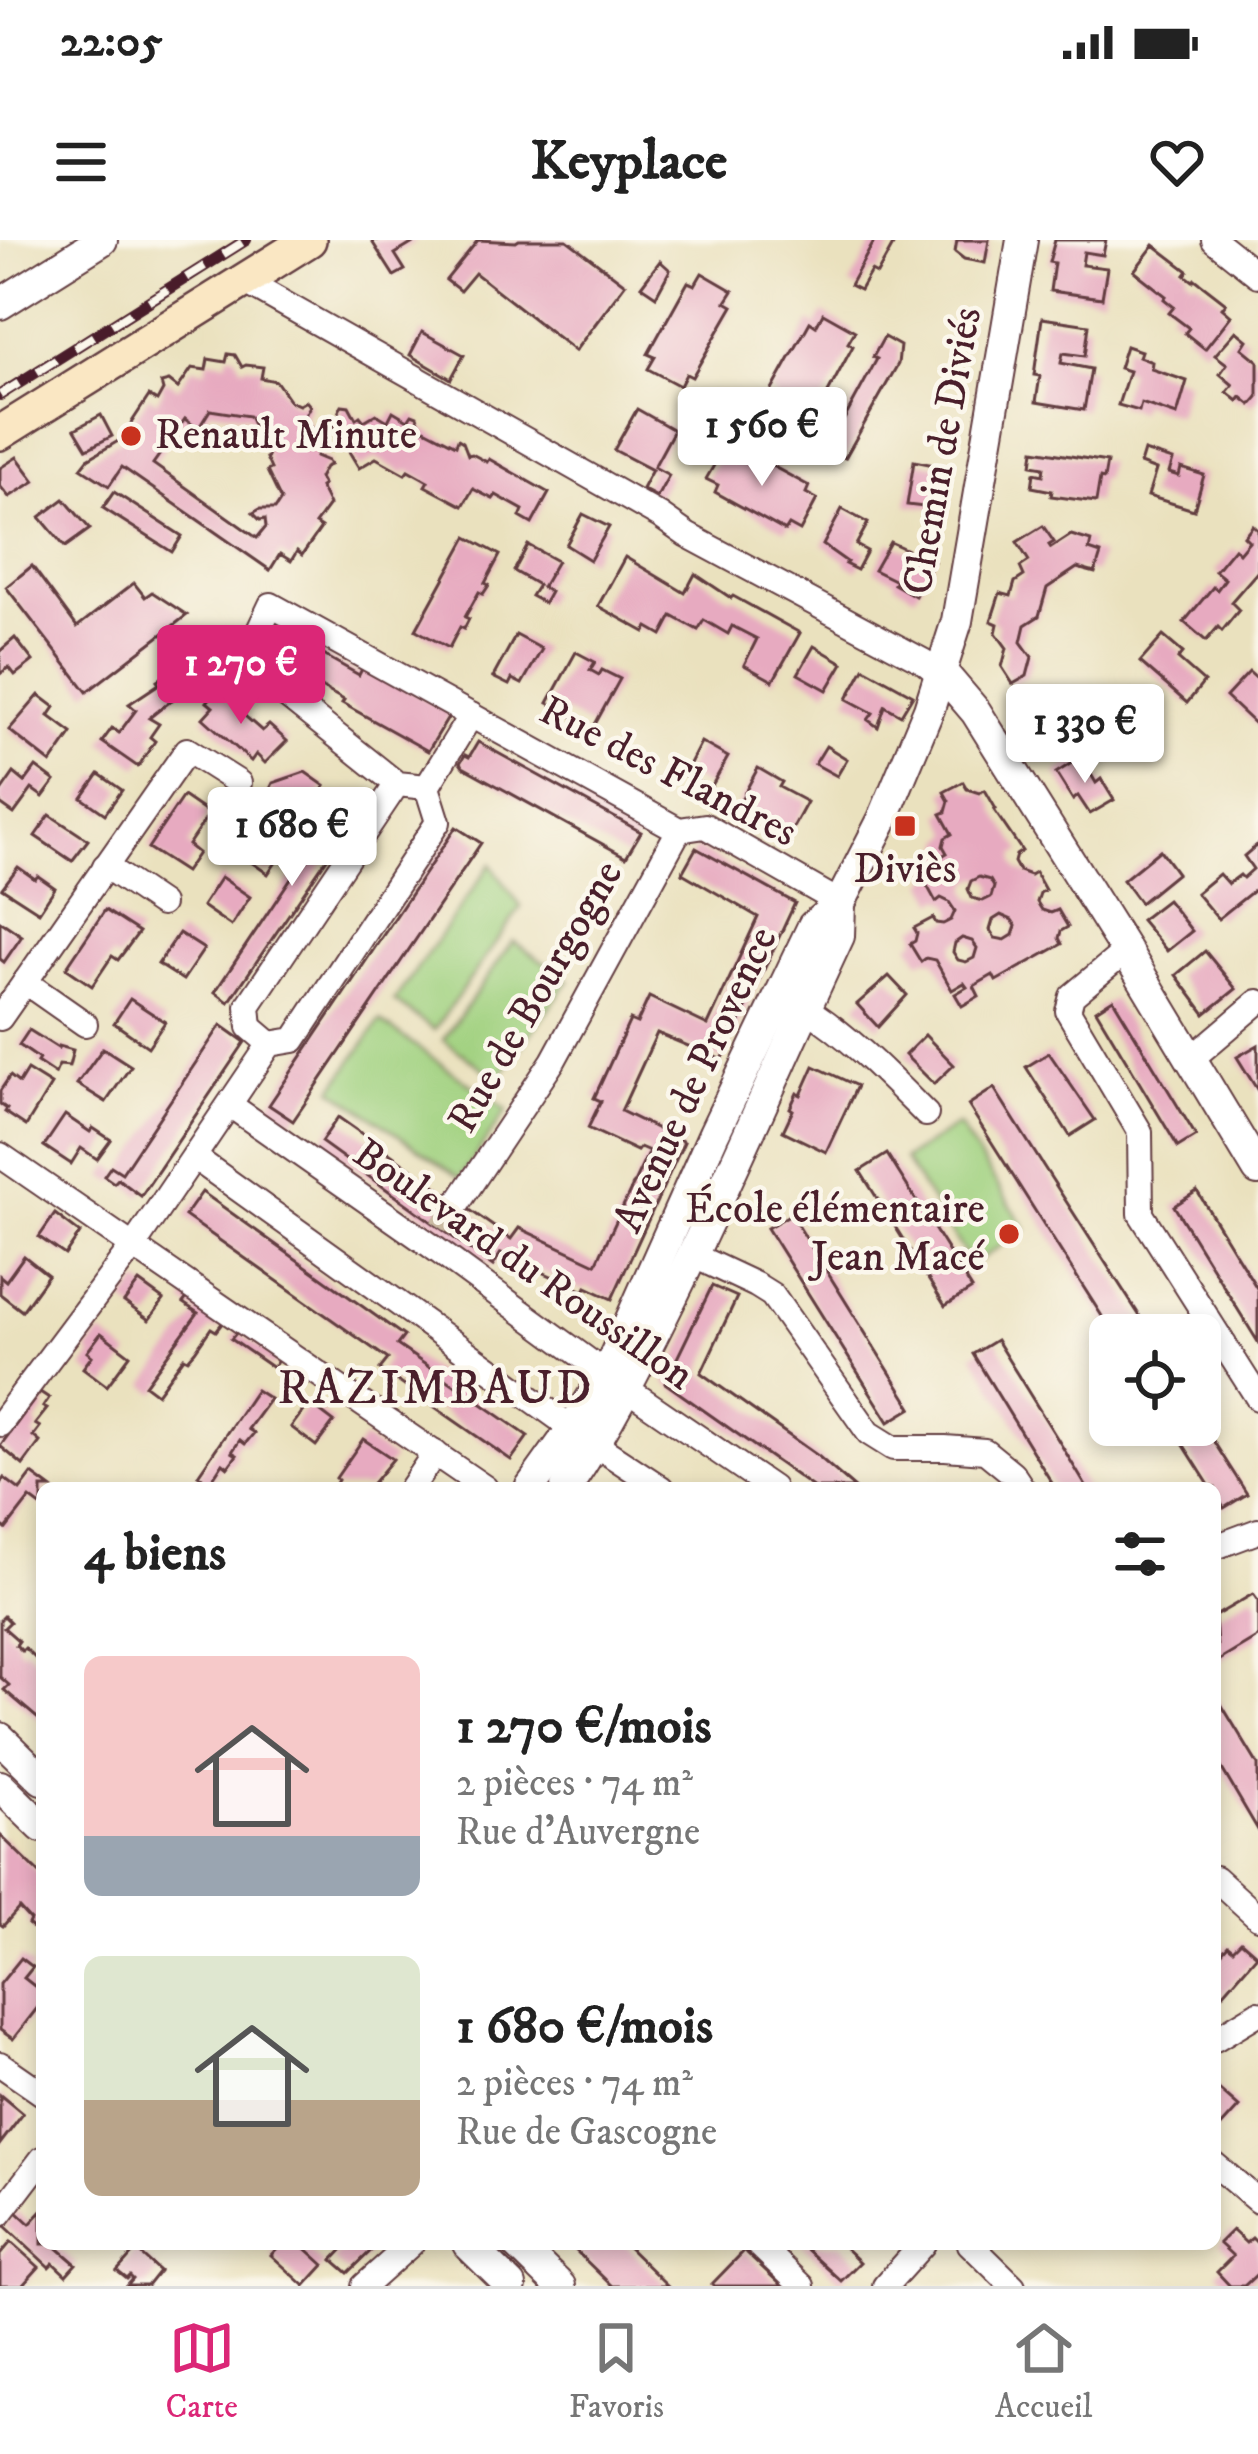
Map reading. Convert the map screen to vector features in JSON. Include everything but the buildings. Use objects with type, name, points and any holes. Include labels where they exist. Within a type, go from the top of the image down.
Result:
[{"type":"main road","points":[[0,433],[309,240]]},
{"type":"street","points":[[6,293],[102,240]]},
{"type":"street","name":"Chemin de Diviés","points":[[840,903],[883,819],[929,709],[957,621],[1022,240]]},
{"type":"street","points":[[1214,240],[1258,275]]},
{"type":"street","points":[[244,281],[947,678],[976,712],[1258,1170]]},
{"type":"street","name":"Rue des Flandres","points":[[397,784],[244,662],[272,605],[679,830],[705,826],[840,903]]},
{"type":"street","points":[[0,1424],[134,1245],[270,1044],[294,1040],[438,822],[427,787],[471,715]]},
{"type":"street","points":[[0,1018],[187,750],[239,783]]},
{"type":"street","points":[[270,1044],[250,1027],[248,1006],[397,784],[427,787]]},
{"type":"street","name":"Rue de Bourgogne","points":[[458,1202],[553,1061],[679,830]]},
{"type":"street","points":[[105,866],[161,904]]},
{"type":"street","name":"Avenue de Provence","points":[[568,1482],[585,1437],[692,1255],[839,936],[840,903]]},
{"type":"street","name":"Avenue de Provence","points":[[617,1381],[714,1133],[813,926],[840,903]]},
{"type":"street","points":[[1126,951],[1072,997],[1068,1011],[1140,1132],[1141,1214],[1258,1397]]},
{"type":"street","points":[[25,982],[85,1024]]},
{"type":"street","points":[[1191,1059],[1258,1002]]},
{"type":"street","points":[[805,1008],[860,1049],[926,1114]]},
{"type":"street","name":"Boulevard du Roussillon","points":[[230,1105],[435,1237],[617,1381],[763,1482]]},
{"type":"street","points":[[0,1155],[476,1482]]},
{"type":"street","points":[[194,1156],[652,1482]]},
{"type":"street","points":[[692,1255],[772,1295],[869,1432],[893,1448],[985,1451],[1018,1482]]},
{"type":"street","name":"Avenue de Provence","points":[[536,1482],[585,1437]]},
{"type":"street","points":[[415,1482],[435,1453]]},
{"type":"street","points":[[1221,1545],[1258,1531]]},
{"type":"street","points":[[0,1738],[36,1773]]},
{"type":"street","points":[[0,1786],[36,1822]]},
{"type":"street","points":[[1221,1883],[1258,1917]]},
{"type":"street","points":[[1221,2035],[1258,2013]]},
{"type":"street","points":[[0,2064],[36,2089]]},
{"type":"street","points":[[0,2214],[36,2166]]},
{"type":"street","points":[[1221,2170],[1258,2201]]},
{"type":"street","points":[[364,2286],[404,2250]]},
{"type":"street","points":[[474,2250],[511,2286]]},
{"type":"street","points":[[523,2250],[560,2286]]},
{"type":"street","points":[[764,2250],[802,2286]]},
{"type":"street","points":[[885,2286],[918,2250]]},
{"type":"street","points":[[976,2250],[1013,2286]]},
{"type":"green space","points":[[491,864],[521,907],[434,1030],[394,1001]]},
{"type":"green space","points":[[513,941],[569,980],[498,1079],[443,1040]]},
{"type":"green space","points":[[380,1021],[507,1110],[460,1178],[333,1089]]},
{"type":"green space","points":[[958,1125],[1026,1229],[972,1265],[904,1159]]},
{"type":"tunnel","points":[[441,1228],[458,1203]]},
{"type":"railway","points":[[0,395],[246,240]]},
{"type":"place","name":"Renault Minute","points":[[131,436]]},
{"type":"place","name":"Diviès","points":[[905,826]]},
{"type":"place","name":"École élémentaire Jean Macé","points":[[1009,1234]]},
{"type":"district","name":"RAZIMBAUD","points":[[436,1389]]}]
